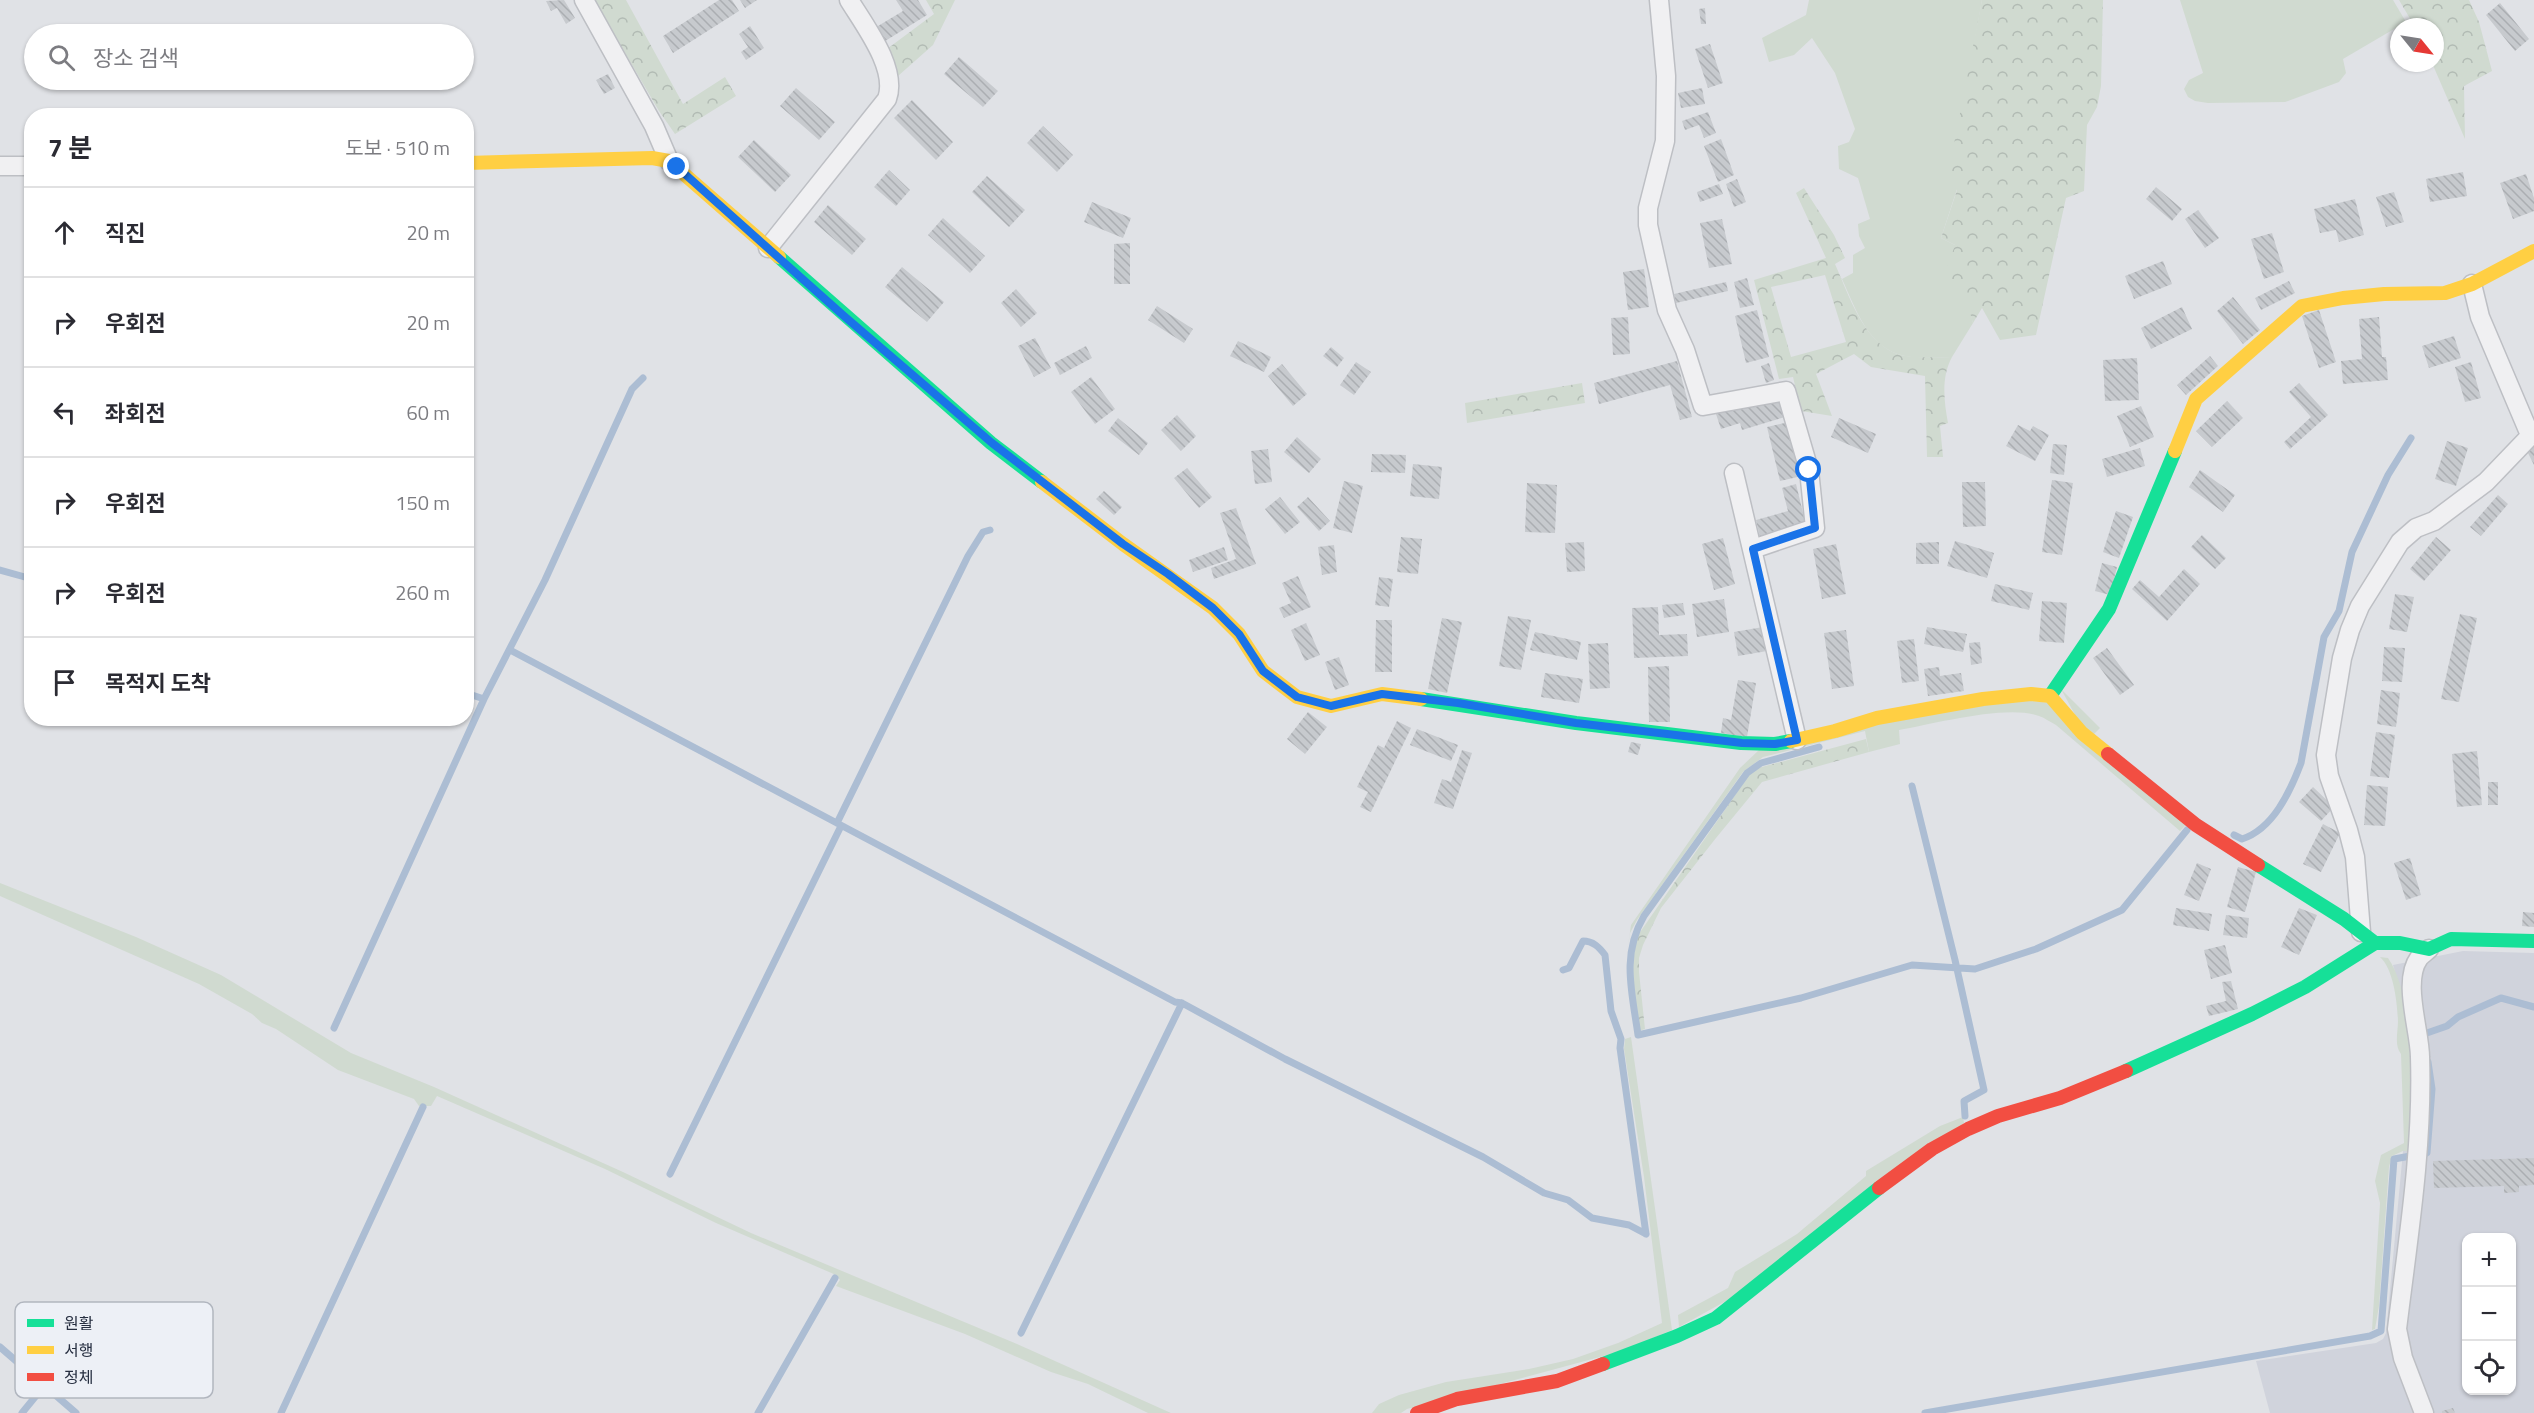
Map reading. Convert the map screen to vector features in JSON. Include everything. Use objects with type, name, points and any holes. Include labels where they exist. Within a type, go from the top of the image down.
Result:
[{"type":"street","points":[[584,0],[654,126],[669,160],[992,443],[1123,544],[1213,608],[1239,634],[1263,671],[1297,697],[1331,706],[1382,694],[1458,703],[1576,723],[1742,743],[1775,744],[1877,718],[1983,699],[2031,694],[2050,696],[2082,733],[2196,825],[2368,938],[2429,949]]},
{"type":"street","points":[[768,248],[887,99],[891,88],[883,59],[873,38],[849,0]]},
{"type":"street","points":[[1659,0],[1666,76],[1665,141],[1648,208],[1648,225],[1667,310],[1685,350],[1703,406],[1786,391],[1809,470],[1815,528],[1753,549]]},
{"type":"street","points":[[474,163],[652,158],[669,160]]},
{"type":"street","points":[[0,166],[24,166]]},
{"type":"street","points":[[2050,696],[2109,609],[2196,399],[2302,306],[2373,295],[2445,293],[2472,284],[2534,251]]},
{"type":"street","points":[[2368,938],[2355,857],[2329,776],[2326,755],[2342,658],[2349,630],[2400,542],[2416,528],[2434,521],[2486,482],[2532,434],[2480,316],[2472,284]]},
{"type":"street","points":[[1734,473],[1797,740]]},
{"type":"street","points":[[1417,1413],[1457,1399],[1557,1380],[1677,1336],[1716,1318],[1868,1196],[1932,1149],[1998,1116],[2060,1098],[2131,1069],[2252,1014],[2305,987],[2368,938]]},
{"type":"street","points":[[2424,1413],[2403,1358],[2397,1329],[2418,1150],[2421,1089],[2420,1051],[2412,1006],[2413,974],[2418,958],[2429,949],[2451,939],[2480,938],[2534,942]]},
{"type":"shaded area","points":[[2463,951],[2534,953],[2534,1413],[2270,1413],[2256,1361],[2376,1343],[2383,1339],[2386,1333],[2403,1151],[2409,1151],[2406,1010],[2393,965]]},
{"type":"green space","points":[[594,0],[626,0],[683,104],[725,77],[736,96],[675,134]]},
{"type":"green space","points":[[926,0],[955,0],[933,45],[898,76],[887,49],[934,14]]},
{"type":"green space","points":[[1809,0],[1982,0],[1967,84],[1957,189],[1941,238],[1955,245],[1973,323],[1952,357],[1905,356],[1892,352],[1882,345],[1872,336],[1858,315],[1842,279],[1853,273],[1853,255],[1865,248],[1859,236],[1858,224],[1870,219],[1858,178],[1839,169],[1838,146],[1849,142],[1855,129],[1835,73],[1812,38],[1794,55],[1769,62],[1762,38],[1806,15]]},
{"type":"green space","points":[[1982,0],[2103,0],[2101,86],[2097,107],[2087,125],[2084,191],[2066,198],[2036,335],[2000,340],[1982,308],[1973,323],[1964,292],[1942,283],[1955,245],[1941,238],[1957,190],[1947,180]]},
{"type":"green space","points":[[2180,0],[2393,0],[2404,18],[2390,18],[2390,31],[2343,59],[2346,73],[2339,82],[2285,102],[2208,103],[2195,101],[2188,97],[2184,89],[2189,80],[2203,73]]},
{"type":"green space","points":[[2399,0],[2469,0],[2479,22],[2492,71],[2464,86],[2465,139],[2436,72],[2444,72],[2444,18],[2410,18]]},
{"type":"green space","points":[[1804,188],[1834,235],[1845,258],[1835,264],[1853,306],[1869,333],[1892,351],[1906,356],[1952,357],[1945,381],[1948,423],[1940,426],[1943,457],[1927,457],[1925,376],[1871,367],[1854,354],[1816,374],[1832,416],[1801,411],[1793,377],[1779,379],[1754,280],[1826,258],[1796,193]],"holes":[[[1825,275],[1846,342],[1791,357],[1771,287]]]},
{"type":"green space","points":[[1582,383],[1585,403],[1467,423],[1465,403]]},
{"type":"green space","points":[[2061,689],[2100,728],[2094,734],[2079,722]]},
{"type":"green space","points":[[2022,700],[2050,703],[2060,718],[2188,823],[2180,831],[2056,725],[2039,716],[2009,712],[1899,730],[1900,744],[1869,752],[1865,731],[1763,757],[1743,772],[1637,920],[1630,933],[1627,953],[1631,925],[1740,768],[1759,750],[1798,744],[1863,725],[1914,714]]},
{"type":"green space","points":[[1866,739],[1869,752],[1762,782],[1661,908],[1639,958],[1645,1029],[1639,1031],[1633,973],[1636,938],[1749,775],[1758,768]]},
{"type":"green space","points":[[0,883],[136,937],[221,975],[351,1053],[434,1087],[623,1172],[751,1233],[1017,1344],[1171,1413],[1148,1413],[1088,1384],[1051,1372],[965,1334],[836,1286],[840,1280],[836,1275],[716,1223],[605,1169],[437,1096],[431,1106],[419,1106],[414,1099],[338,1070],[276,1029],[262,1023],[252,1014],[199,984],[0,896]]},
{"type":"green space","points":[[2380,957],[2388,958],[2404,998],[2411,1051],[2412,1106],[2410,1151],[2403,1151],[2392,1156],[2389,1167],[2379,1306],[2375,1329],[2372,1330],[2380,1203],[2375,1181],[2381,1155],[2404,1143],[2401,1054],[2397,1043],[2397,1005],[2392,978]]},
{"type":"green space","points":[[1631,1037],[1672,1330],[1622,1351],[1407,1409],[1401,1413],[1372,1413],[1379,1404],[1399,1395],[1446,1382],[1529,1369],[1573,1359],[1618,1343],[1662,1323],[1644,1177],[1624,1049],[1625,1039]]},
{"type":"green space","points":[[1963,1117],[1964,1123],[1735,1296],[1679,1327],[1678,1315],[1728,1288],[1735,1272],[1797,1234],[1866,1176],[1866,1171],[1940,1126]]},
{"type":"building","points":[[564,0],[575,18],[566,24],[557,8],[551,11],[546,1]]},
{"type":"building","points":[[719,0],[732,0],[739,11],[673,53],[663,36]]},
{"type":"building","points":[[740,0],[757,0],[745,8]]},
{"type":"building","points":[[896,0],[918,0],[927,15],[882,43],[873,29],[903,11]]},
{"type":"building","points":[[2500,3],[2529,39],[2515,51],[2486,15]]},
{"type":"building","points":[[1705,8],[1706,24],[1701,24],[1699,9]]},
{"type":"building","points":[[750,26],[764,48],[746,60],[741,52],[748,47],[739,34]]},
{"type":"building","points":[[1710,44],[1723,83],[1708,88],[1695,49]]},
{"type":"building","points":[[959,57],[998,91],[983,107],[944,74]]},
{"type":"building","points":[[608,74],[615,88],[604,94],[596,80]]},
{"type":"building","points":[[796,88],[835,122],[819,140],[780,106]]},
{"type":"building","points":[[1702,88],[1705,104],[1681,108],[1678,93]]},
{"type":"building","points":[[912,100],[953,142],[936,160],[894,118]]},
{"type":"building","points":[[1708,112],[1716,133],[1704,138],[1699,125],[1685,130],[1682,121]]},
{"type":"building","points":[[1043,126],[1073,155],[1057,172],[1027,143]]},
{"type":"building","points":[[1721,139],[1734,175],[1718,182],[1704,146]]},
{"type":"building","points":[[754,140],[791,175],[775,192],[738,157]]},
{"type":"building","points":[[889,170],[910,190],[896,206],[874,187]]},
{"type":"building","points":[[2463,172],[2467,196],[2430,202],[2426,179]]},
{"type":"building","points":[[2526,174],[2534,198],[2534,211],[2513,219],[2500,183]]},
{"type":"building","points":[[987,176],[1025,210],[1009,227],[972,192]]},
{"type":"building","points":[[1737,179],[1746,202],[1734,207],[1726,184]]},
{"type":"building","points":[[1719,184],[1723,194],[1700,202],[1697,192]]},
{"type":"building","points":[[2156,187],[2182,209],[2172,221],[2146,199]]},
{"type":"building","points":[[2394,192],[2404,222],[2386,227],[2376,197]]},
{"type":"building","points":[[2355,199],[2364,235],[2339,242],[2336,230],[2320,233],[2314,209]]},
{"type":"building","points":[[1092,202],[1131,218],[1123,238],[1084,222]]},
{"type":"building","points":[[828,205],[866,239],[852,255],[814,222]]},
{"type":"building","points":[[2198,210],[2219,238],[2205,248],[2185,219]]},
{"type":"building","points":[[943,218],[985,256],[970,273],[928,235]]},
{"type":"building","points":[[1722,219],[1732,264],[1709,268],[1700,223]]},
{"type":"building","points":[[2272,233],[2284,272],[2264,279],[2251,239]]},
{"type":"building","points":[[1130,243],[1130,284],[1114,284],[1114,244]]},
{"type":"building","points":[[2163,261],[2172,284],[2134,299],[2125,276]]},
{"type":"building","points":[[902,267],[944,302],[927,322],[885,287]]},
{"type":"building","points":[[1644,269],[1649,307],[1628,310],[1623,272]]},
{"type":"building","points":[[1747,278],[1754,305],[1740,308],[1734,282]]},
{"type":"building","points":[[2289,281],[2295,293],[2261,310],[2255,298]]},
{"type":"building","points":[[1726,282],[1728,291],[1676,303],[1674,294]]},
{"type":"building","points":[[1016,289],[1037,313],[1021,327],[1001,303]]},
{"type":"building","points":[[2233,297],[2260,330],[2243,344],[2217,311]]},
{"type":"building","points":[[1157,306],[1193,329],[1184,343],[1148,320]]},
{"type":"building","points":[[2182,307],[2192,329],[2151,349],[2141,328]]},
{"type":"building","points":[[1757,310],[1769,357],[1746,363],[1735,316]]},
{"type":"building","points":[[2319,310],[2336,362],[2319,368],[2302,316]]},
{"type":"building","points":[[1628,317],[1630,354],[1613,355],[1611,318]]},
{"type":"building","points":[[2379,317],[2382,357],[2386,357],[2388,380],[2343,384],[2341,361],[2362,359],[2359,319]]},
{"type":"building","points":[[2454,336],[2461,358],[2429,368],[2422,346]]},
{"type":"building","points":[[1035,338],[1051,368],[1034,377],[1018,346]]},
{"type":"building","points":[[1238,341],[1271,357],[1264,372],[1230,356]]},
{"type":"building","points":[[1086,346],[1092,358],[1060,375],[1054,363]]},
{"type":"building","points":[[1331,347],[1344,358],[1337,367],[1323,356]]},
{"type":"building","points":[[2210,356],[2218,366],[2186,395],[2177,385]]},
{"type":"building","points":[[2137,358],[2139,400],[2105,401],[2103,360]]},
{"type":"building","points":[[1677,361],[1692,417],[1680,420],[1670,385],[1599,404],[1594,383]]},
{"type":"building","points":[[1356,362],[1371,372],[1354,395],[1340,385]]},
{"type":"building","points":[[2471,362],[2481,398],[2465,402],[2455,367]]},
{"type":"building","points":[[1769,363],[1774,380],[1766,383],[1761,366]]},
{"type":"building","points":[[1282,364],[1307,394],[1293,406],[1268,376]]},
{"type":"building","points":[[1091,377],[1115,409],[1095,424],[1071,392]]},
{"type":"building","points":[[2299,383],[2328,415],[2290,449],[2284,442],[2311,417],[2289,392]]},
{"type":"building","points":[[1779,398],[1785,417],[1742,430],[1740,423],[1721,429],[1715,411],[1740,403],[1741,409]]},
{"type":"building","points":[[2227,401],[2243,418],[2212,447],[2196,431]]},
{"type":"building","points":[[2141,406],[2154,437],[2130,447],[2117,416]]},
{"type":"building","points":[[1177,415],[1196,436],[1181,451],[1161,430]]},
{"type":"building","points":[[1118,418],[1148,443],[1139,455],[1108,431]]},
{"type":"building","points":[[1839,418],[1876,434],[1868,453],[1831,437]]},
{"type":"building","points":[[1789,422],[1802,476],[1780,481],[1767,427]]},
{"type":"building","points":[[2018,425],[2030,431],[2033,426],[2049,435],[2035,461],[2006,446]]},
{"type":"building","points":[[1297,437],[1321,459],[1309,473],[1284,452]]},
{"type":"building","points":[[2447,441],[2468,448],[2456,486],[2435,479]]},
{"type":"building","points":[[2053,444],[2067,445],[2064,475],[2050,473]]},
{"type":"building","points":[[2534,445],[2534,465],[2526,449]]},
{"type":"building","points":[[2140,448],[2145,466],[2107,477],[2102,459]]},
{"type":"building","points":[[1268,449],[1272,482],[1255,484],[1251,451]]},
{"type":"building","points":[[1372,454],[1406,455],[1405,473],[1371,472]]},
{"type":"building","points":[[1413,464],[1442,467],[1439,499],[1410,496]]},
{"type":"building","points":[[1187,468],[1212,497],[1199,508],[1174,478]]},
{"type":"building","points":[[2200,470],[2235,495],[2223,512],[2189,487]]},
{"type":"building","points":[[2052,480],[2073,483],[2062,555],[2042,552]]},
{"type":"building","points":[[1344,481],[1363,486],[1352,533],[1333,528]]},
{"type":"building","points":[[1962,482],[1985,482],[1986,526],[1963,527]]},
{"type":"building","points":[[1527,483],[1557,485],[1555,533],[1525,532]]},
{"type":"building","points":[[1796,484],[1806,525],[1760,537],[1756,520],[1788,511],[1782,488]]},
{"type":"building","points":[[1104,491],[1122,507],[1114,515],[1096,499]]},
{"type":"building","points":[[2498,495],[2508,504],[2481,536],[2470,527]]},
{"type":"building","points":[[1280,497],[1300,522],[1285,534],[1265,509]]},
{"type":"building","points":[[1308,497],[1330,521],[1319,531],[1297,507]]},
{"type":"building","points":[[1236,508],[1256,564],[1214,579],[1211,568],[1236,559],[1220,513]]},
{"type":"building","points":[[2116,511],[2133,517],[2119,558],[2103,552]]},
{"type":"building","points":[[2202,535],[2226,558],[2215,569],[2191,547]]},
{"type":"building","points":[[1401,537],[1422,539],[1418,574],[1397,572]]},
{"type":"building","points":[[2436,537],[2451,550],[2424,581],[2410,569]]},
{"type":"building","points":[[1723,538],[1735,584],[1714,590],[1702,544]]},
{"type":"building","points":[[1955,541],[1994,553],[1987,578],[1947,566]]},
{"type":"building","points":[[1584,542],[1585,571],[1567,572],[1565,543]]},
{"type":"building","points":[[1939,542],[1939,564],[1916,564],[1916,543]]},
{"type":"building","points":[[1836,544],[1846,594],[1822,599],[1813,549]]},
{"type":"building","points":[[1334,545],[1337,572],[1322,575],[1318,547]]},
{"type":"building","points":[[1224,547],[1228,560],[1193,572],[1189,560]]},
{"type":"building","points":[[2102,563],[2117,567],[2110,595],[2095,591]]},
{"type":"building","points":[[2184,569],[2200,584],[2167,621],[2132,589],[2140,580],[2159,597]]},
{"type":"building","points":[[1298,576],[1311,607],[1284,618],[1279,608],[1291,603],[1282,583]]},
{"type":"building","points":[[1379,577],[1393,579],[1389,607],[1375,605]]},
{"type":"building","points":[[1995,584],[2033,593],[2029,610],[1991,601]]},
{"type":"building","points":[[2395,594],[2414,597],[2407,632],[2389,629]]},
{"type":"building","points":[[1724,599],[1729,632],[1697,637],[1692,604]]},
{"type":"building","points":[[2042,601],[2067,603],[2064,643],[2039,641]]},
{"type":"building","points":[[1683,603],[1685,615],[1664,618],[1662,605]]},
{"type":"building","points":[[1658,607],[1659,635],[1687,634],[1688,656],[1634,658],[1632,608]]},
{"type":"building","points":[[2460,614],[2477,618],[2459,702],[2441,699]]},
{"type":"building","points":[[1508,616],[1531,620],[1521,670],[1499,666]]},
{"type":"building","points":[[1442,618],[1462,622],[1447,693],[1428,689]]},
{"type":"building","points":[[1376,620],[1392,620],[1392,672],[1375,672]]},
{"type":"building","points":[[1306,623],[1320,655],[1305,661],[1291,630]]},
{"type":"building","points":[[1763,627],[1767,651],[1738,656],[1734,632]]},
{"type":"building","points":[[1927,627],[1967,634],[1963,652],[1924,644]]},
{"type":"building","points":[[1846,630],[1854,686],[1832,689],[1824,633]]},
{"type":"building","points":[[1535,632],[1581,642],[1577,660],[1530,650]]},
{"type":"building","points":[[1914,639],[1919,681],[1902,683],[1897,641]]},
{"type":"building","points":[[1980,642],[1982,663],[1971,665],[1969,643]]},
{"type":"building","points":[[1608,643],[1610,688],[1590,689],[1588,644]]},
{"type":"building","points":[[2384,647],[2405,648],[2402,682],[2382,681]]},
{"type":"building","points":[[2107,648],[2134,685],[2120,695],[2093,658]]},
{"type":"building","points":[[1339,657],[1349,685],[1335,690],[1325,662]]},
{"type":"building","points":[[1669,666],[1670,722],[1649,722],[1648,667]]},
{"type":"building","points":[[1939,667],[1940,676],[1961,673],[1964,691],[1928,696],[1924,669]]},
{"type":"building","points":[[1545,673],[1583,679],[1579,703],[1541,697]]},
{"type":"building","points":[[1738,680],[1756,683],[1747,737],[1721,733],[1723,718],[1731,720]]},
{"type":"building","points":[[2381,690],[2400,693],[2396,727],[2377,724]]},
{"type":"building","points":[[1308,712],[1327,727],[1305,754],[1287,739]]},
{"type":"building","points":[[1397,721],[1411,728],[1371,812],[1360,807],[1368,792],[1357,787],[1378,745],[1384,748]]},
{"type":"building","points":[[1417,729],[1458,745],[1451,761],[1410,745]]},
{"type":"building","points":[[2376,732],[2395,735],[2389,778],[2370,776]]},
{"type":"building","points":[[1631,742],[1641,744],[1638,755],[1628,752]]},
{"type":"building","points":[[1462,750],[1472,753],[1453,809],[1434,803],[1442,779],[1451,782]]},
{"type":"building","points":[[2477,751],[2482,805],[2457,807],[2452,754]]},
{"type":"building","points":[[2488,782],[2498,782],[2498,805],[2488,805]]},
{"type":"building","points":[[2367,785],[2388,787],[2385,826],[2364,825]]},
{"type":"building","points":[[2313,787],[2334,807],[2321,821],[2299,802]]},
{"type":"building","points":[[2323,824],[2340,833],[2321,872],[2303,864]]},
{"type":"building","points":[[2410,858],[2421,895],[2406,900],[2394,863]]},
{"type":"building","points":[[2197,863],[2211,869],[2199,901],[2184,895]]},
{"type":"building","points":[[2238,867],[2256,872],[2245,912],[2227,907]]},
{"type":"building","points":[[2176,908],[2212,914],[2209,931],[2173,925]]},
{"type":"building","points":[[2299,908],[2317,915],[2299,955],[2281,947]]},
{"type":"building","points":[[2523,912],[2534,913],[2534,927],[2522,926]]},
{"type":"building","points":[[2226,915],[2249,918],[2247,938],[2223,935]]},
{"type":"building","points":[[2225,945],[2232,973],[2211,979],[2204,950]]},
{"type":"building","points":[[2231,981],[2238,1009],[2209,1016],[2206,1006],[2226,1001],[2222,982]]},
{"type":"building","points":[[2534,1158],[2534,1185],[2519,1186],[2519,1192],[2504,1193],[2504,1186],[2434,1188],[2433,1161]]},
{"type":"building","points":[[2453,1408],[2455,1413],[2442,1413],[2442,1411]]},
{"type":"waterway","points":[[474,721],[545,580],[632,389],[643,378]]},
{"type":"waterway","points":[[2234,835],[2242,839],[2263,827],[2279,808],[2292,786],[2301,763],[2324,637],[2339,611],[2352,552],[2388,475],[2411,438]]},
{"type":"waterway","points":[[837,823],[968,556],[983,532],[990,530]]},
{"type":"waterway","points":[[0,570],[24,577]]},
{"type":"waterway","points":[[510,650],[1175,1002],[1182,1003],[1285,1059],[1483,1157],[1544,1193],[1568,1200],[1592,1218],[1629,1225],[1646,1234]]},
{"type":"waterway","points":[[474,696],[484,699]]},
{"type":"waterway","points":[[334,1028],[472,726]]},
{"type":"waterway","points":[[1819,747],[1761,763],[1747,773],[1644,916],[1637,931],[1630,959],[1631,989],[1638,1035],[1801,998],[1912,965],[1975,969],[2036,949],[2122,910],[2187,830]]},
{"type":"waterway","points":[[1912,786],[1984,1090],[1964,1101],[1965,1116]]},
{"type":"waterway","points":[[670,1174],[841,826]]},
{"type":"waterway","points":[[1563,970],[1569,968],[1583,941],[1595,945],[1605,955],[1611,1011],[1621,1039],[1620,1048],[1646,1234]]},
{"type":"waterway","points":[[2424,1040],[2424,1034],[2447,1026],[2458,1017],[2501,998],[2534,1007]]},
{"type":"waterway","points":[[1021,1333],[1182,1003]]},
{"type":"waterway","points":[[1925,1413],[2370,1336],[2381,1331],[2394,1159],[2427,1153],[2432,1089],[2428,1062]]},
{"type":"waterway","points":[[281,1413],[423,1107]]},
{"type":"waterway","points":[[758,1413],[835,1278]]},
{"type":"waterway","points":[[0,1347],[15,1360]]},
{"type":"waterway","points":[[22,1413],[34,1398]]},
{"type":"waterway","points":[[59,1398],[76,1413]]},
{"type":"traffic: fast","points":[[779,257],[991,443],[1042,482]]},
{"type":"traffic: fast","points":[[2050,696],[2109,609],[2175,451]]},
{"type":"traffic: fast","points":[[1421,699],[1576,723],[1741,743],[1775,744],[1791,741]]},
{"type":"traffic: fast","points":[[2258,865],[2344,919],[2375,943]]},
{"type":"traffic: fast","points":[[2126,1071],[2252,1014],[2305,987],[2375,943],[2400,943],[2429,949],[2451,939],[2534,941]]},
{"type":"traffic: fast","points":[[1603,1364],[1677,1336],[1716,1318],[1879,1188]]},
{"type":"traffic: slow","points":[[474,163],[652,158],[669,161],[779,257]]},
{"type":"traffic: slow","points":[[2175,451],[2196,399],[2302,306],[2343,298],[2384,294],[2445,293],[2472,284],[2534,251]]},
{"type":"traffic: slow","points":[[1042,482],[1123,544],[1213,608],[1239,634],[1263,671],[1297,697],[1331,706],[1382,694],[1421,699]]},
{"type":"traffic: slow","points":[[1791,741],[1877,718],[1983,699],[2031,694],[2050,696],[2082,733],[2108,754]]},
{"type":"traffic: jam","points":[[2108,754],[2196,825],[2258,865]]},
{"type":"traffic: jam","points":[[1879,1188],[1932,1149],[1968,1129],[1998,1116],[2060,1098],[2126,1071]]},
{"type":"traffic: jam","points":[[1417,1413],[1457,1399],[1557,1381],[1603,1364]]},
{"type":"route","points":[[677,167],[844,316],[992,443],[1123,544],[1213,608],[1239,634],[1263,671],[1297,697],[1315,703],[1331,706],[1382,694],[1458,703],[1576,723],[1742,743],[1775,744],[1797,740],[1753,549],[1815,528],[1809,470]]}]
